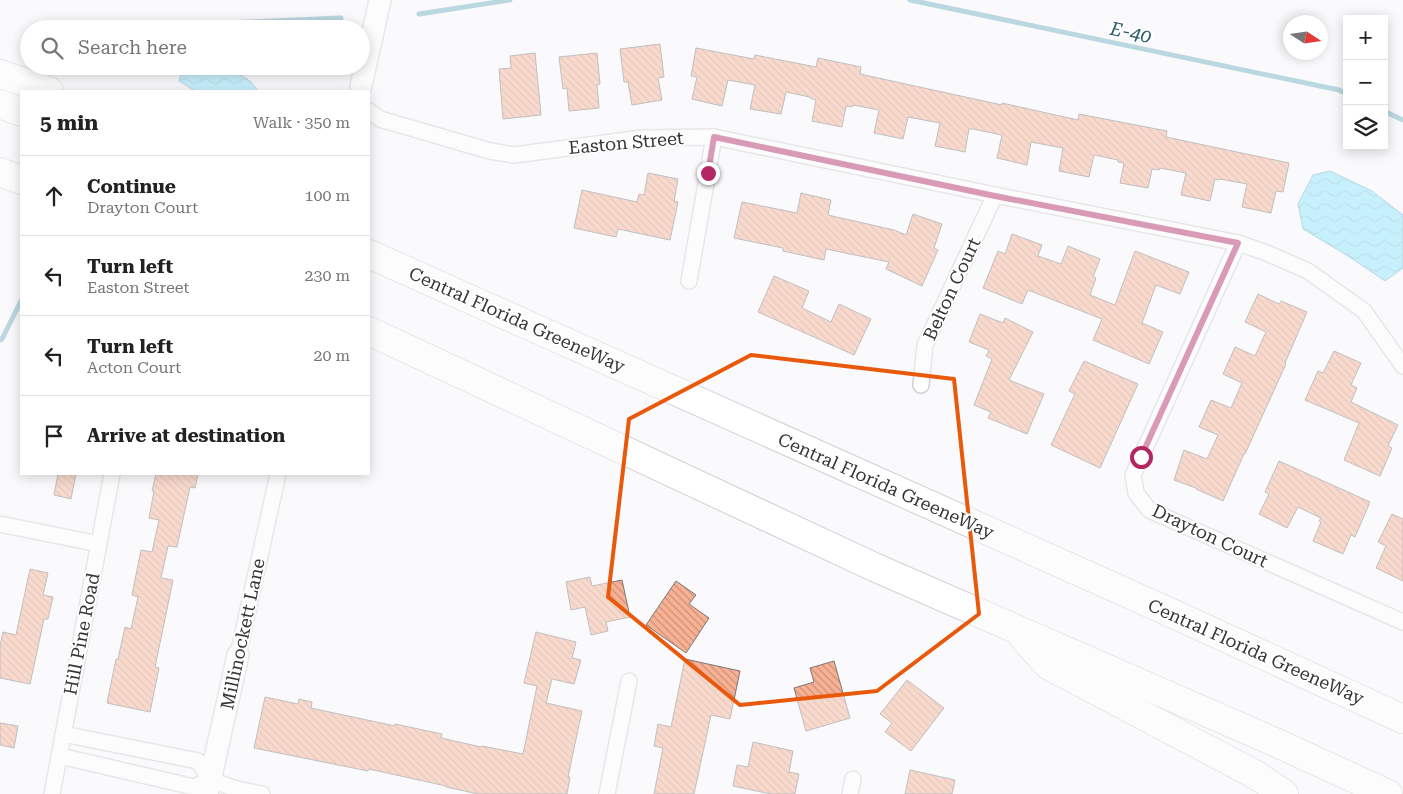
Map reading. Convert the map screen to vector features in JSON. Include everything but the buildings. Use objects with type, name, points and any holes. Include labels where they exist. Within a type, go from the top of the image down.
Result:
[{"type":"highway","points":[[0,74],[46,90]]},
{"type":"highway","points":[[0,104],[20,112]]},
{"type":"highway","points":[[0,172],[20,180]]},
{"type":"highway","name":"Central Florida GreeneWay","points":[[370,254],[1156,606],[1403,719]]},
{"type":"highway","points":[[370,331],[874,567],[1277,743],[1388,794]]},
{"type":"highway","points":[[1015,628],[1048,665],[1256,775],[1284,794]]},
{"type":"street","points":[[370,49],[380,0]]},
{"type":"street","points":[[362,89],[365,75]]},
{"type":"street","name":"Easton Street","points":[[370,112],[380,119],[490,151],[514,155],[642,138],[714,137],[995,196],[1238,243],[1308,271],[1364,311],[1403,366]]},
{"type":"street","points":[[689,281],[714,137]]},
{"type":"street","name":"Belton Court","points":[[921,385],[925,345],[995,196]]},
{"type":"street","name":"Drayton Court","points":[[1238,243],[1133,475],[1136,493],[1149,510],[1403,622]]},
{"type":"street","name":"Hill Pine Road","points":[[52,794],[112,475]]},
{"type":"street","name":"Millinockett Lane","points":[[209,787],[278,475]]},
{"type":"street","points":[[0,524],[99,544]]},
{"type":"street","points":[[607,794],[629,681]]},
{"type":"street","points":[[63,734],[198,761],[209,787]]},
{"type":"street","points":[[60,756],[194,787],[237,789],[262,794]]},
{"type":"street","points":[[850,794],[853,779]]},
{"type":"highlighted area","points":[[751,355],[954,379],[979,614],[877,691],[740,705],[608,597],[629,419]]},
{"type":"water","points":[[181,75],[241,75],[251,82],[257,90],[193,90],[179,81]]},
{"type":"water","points":[[1330,171],[1372,191],[1403,215],[1403,268],[1385,281],[1303,229],[1298,204],[1313,175]]},
{"type":"waterway","name":"E-40","points":[[419,14],[510,0]]},
{"type":"waterway","name":"E-40","points":[[910,0],[1343,92]]},
{"type":"waterway","name":"E-40","points":[[295,20],[341,18]]},
{"type":"waterway","name":"E-40","points":[[1388,113],[1403,120]]},
{"type":"waterway","name":"E-40","points":[[0,340],[20,303]]},
{"type":"route","points":[[708,173],[714,137],[995,196],[1238,243],[1141,457]]}]
